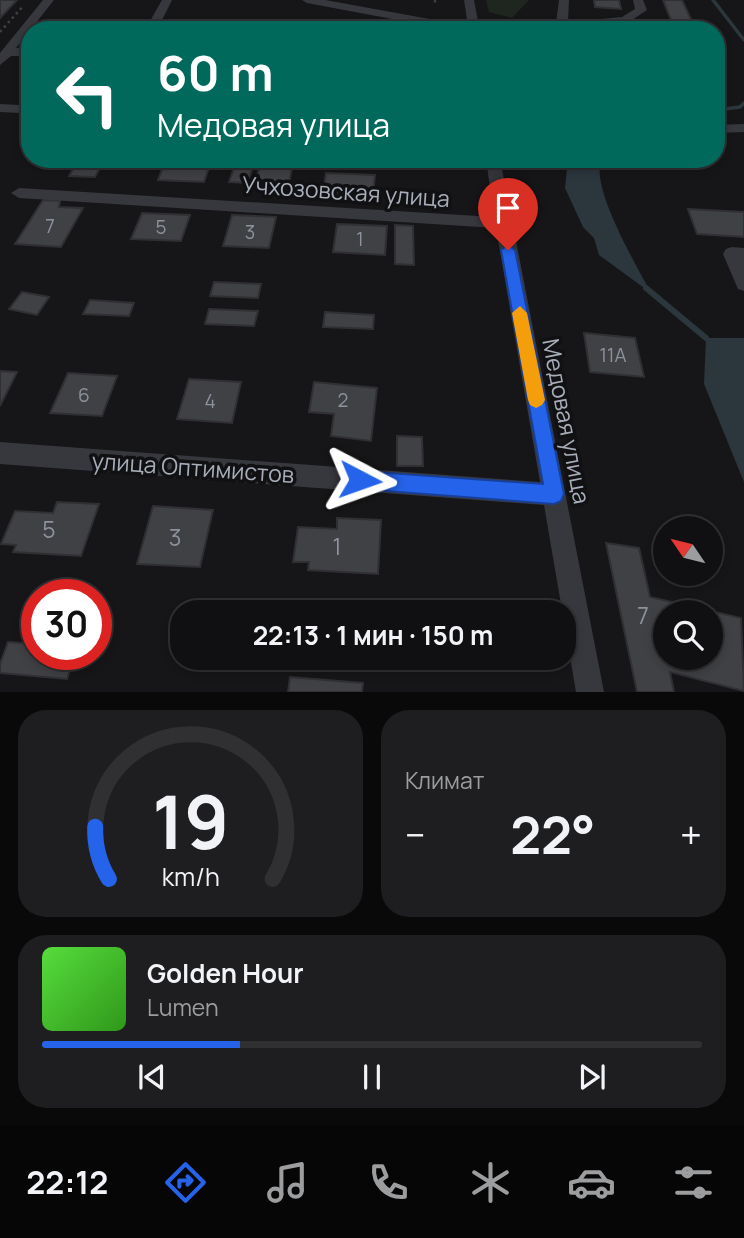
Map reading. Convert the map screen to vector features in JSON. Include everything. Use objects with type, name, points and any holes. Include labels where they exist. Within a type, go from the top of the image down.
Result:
[{"type":"street","points":[[32,21],[49,0]]},
{"type":"street","points":[[156,21],[167,0]]},
{"type":"street","points":[[307,0],[422,21]]},
{"type":"street","points":[[468,0],[471,21]]},
{"type":"street","points":[[562,21],[564,0]]},
{"type":"street","points":[[618,21],[641,10],[638,0]]},
{"type":"street","points":[[4,56],[21,35]]},
{"type":"street","points":[[0,108],[21,109]]},
{"type":"street","points":[[725,129],[744,128]]},
{"type":"street","name":"Медовая улица","points":[[495,168],[503,223],[590,692]]},
{"type":"street","name":"Учхозовская улица","points":[[19,193],[503,223]]},
{"type":"street","points":[[744,255],[732,254],[744,284]]},
{"type":"street","name":"улица Оптимистов","points":[[0,453],[554,494]]},
{"type":"path","points":[[0,32],[28,0]]},
{"type":"shaded area","points":[[486,0],[529,0],[512,18],[489,12]]},
{"type":"shaded area","points":[[567,168],[600,168],[602,187],[616,226],[651,293],[599,255],[594,238],[583,227],[565,188]]},
{"type":"shaded area","points":[[706,338],[744,338],[744,482],[704,384]]},
{"type":"building","points":[[0,0],[17,0],[0,18]]},
{"type":"building","points":[[594,0],[619,0],[621,9],[595,7]]},
{"type":"building","points":[[663,0],[682,0],[692,21],[671,21]]},
{"type":"building","points":[[74,168],[100,168],[95,177],[69,176]]},
{"type":"building","points":[[163,168],[209,168],[204,182],[158,180]]},
{"type":"building","points":[[234,168],[252,168],[248,183],[229,182]]},
{"type":"building","points":[[259,168],[292,168],[289,183],[255,182]]},
{"type":"building","points":[[326,173],[375,175],[373,194],[323,192]]},
{"type":"building","points":[[43,200],[60,201],[59,207],[83,208],[61,247],[15,244]]},
{"type":"building","points":[[688,209],[744,212],[744,237],[697,234]]},
{"type":"building","points":[[142,213],[190,215],[181,241],[131,239]]},
{"type":"building","points":[[232,215],[276,217],[269,248],[223,246]]},
{"type":"building","points":[[337,224],[387,226],[385,255],[333,252]]},
{"type":"building","points":[[395,225],[413,226],[414,265],[395,264]]},
{"type":"building","points":[[214,282],[261,284],[258,298],[210,296]]},
{"type":"building","points":[[22,292],[49,297],[37,315],[9,309]]},
{"type":"building","points":[[90,300],[134,303],[129,316],[83,314]]},
{"type":"building","points":[[209,309],[258,311],[254,326],[205,324]]},
{"type":"building","points":[[325,312],[374,315],[373,329],[323,327]]},
{"type":"building","points":[[584,333],[635,338],[644,377],[590,372]]},
{"type":"building","points":[[0,371],[17,372],[0,406]]},
{"type":"building","points":[[68,373],[117,376],[102,416],[50,413]]},
{"type":"building","points":[[189,379],[241,382],[232,423],[177,419]]},
{"type":"building","points":[[314,382],[377,388],[371,441],[331,436],[334,414],[309,412]]},
{"type":"building","points":[[397,436],[422,437],[423,466],[397,466]]},
{"type":"building","points":[[57,502],[99,504],[81,556],[13,552],[16,545],[1,544],[15,511],[53,513]]},
{"type":"building","points":[[153,506],[213,510],[200,567],[137,564]]},
{"type":"building","points":[[337,518],[381,520],[378,574],[308,570],[309,562],[293,562],[298,527],[337,529]]},
{"type":"building","points":[[606,543],[639,548],[650,597],[663,600],[653,600],[653,670],[723,670],[723,614],[741,618],[744,691],[670,672],[674,692],[637,692]]},
{"type":"building","points":[[8,642],[21,643],[21,670],[70,670],[67,679],[0,673],[0,664]]},
{"type":"building","points":[[290,677],[363,683],[362,692],[288,692]]},
{"type":"waterway","points":[[713,0],[744,40]]},
{"type":"waterway","points":[[725,109],[740,107],[744,103]]},
{"type":"waterway","points":[[646,288],[706,338]]},
{"type":"slow traffic","points":[[520,313],[536,400]]},
{"type":"route","points":[[360,480],[554,494],[508,250]]}]
